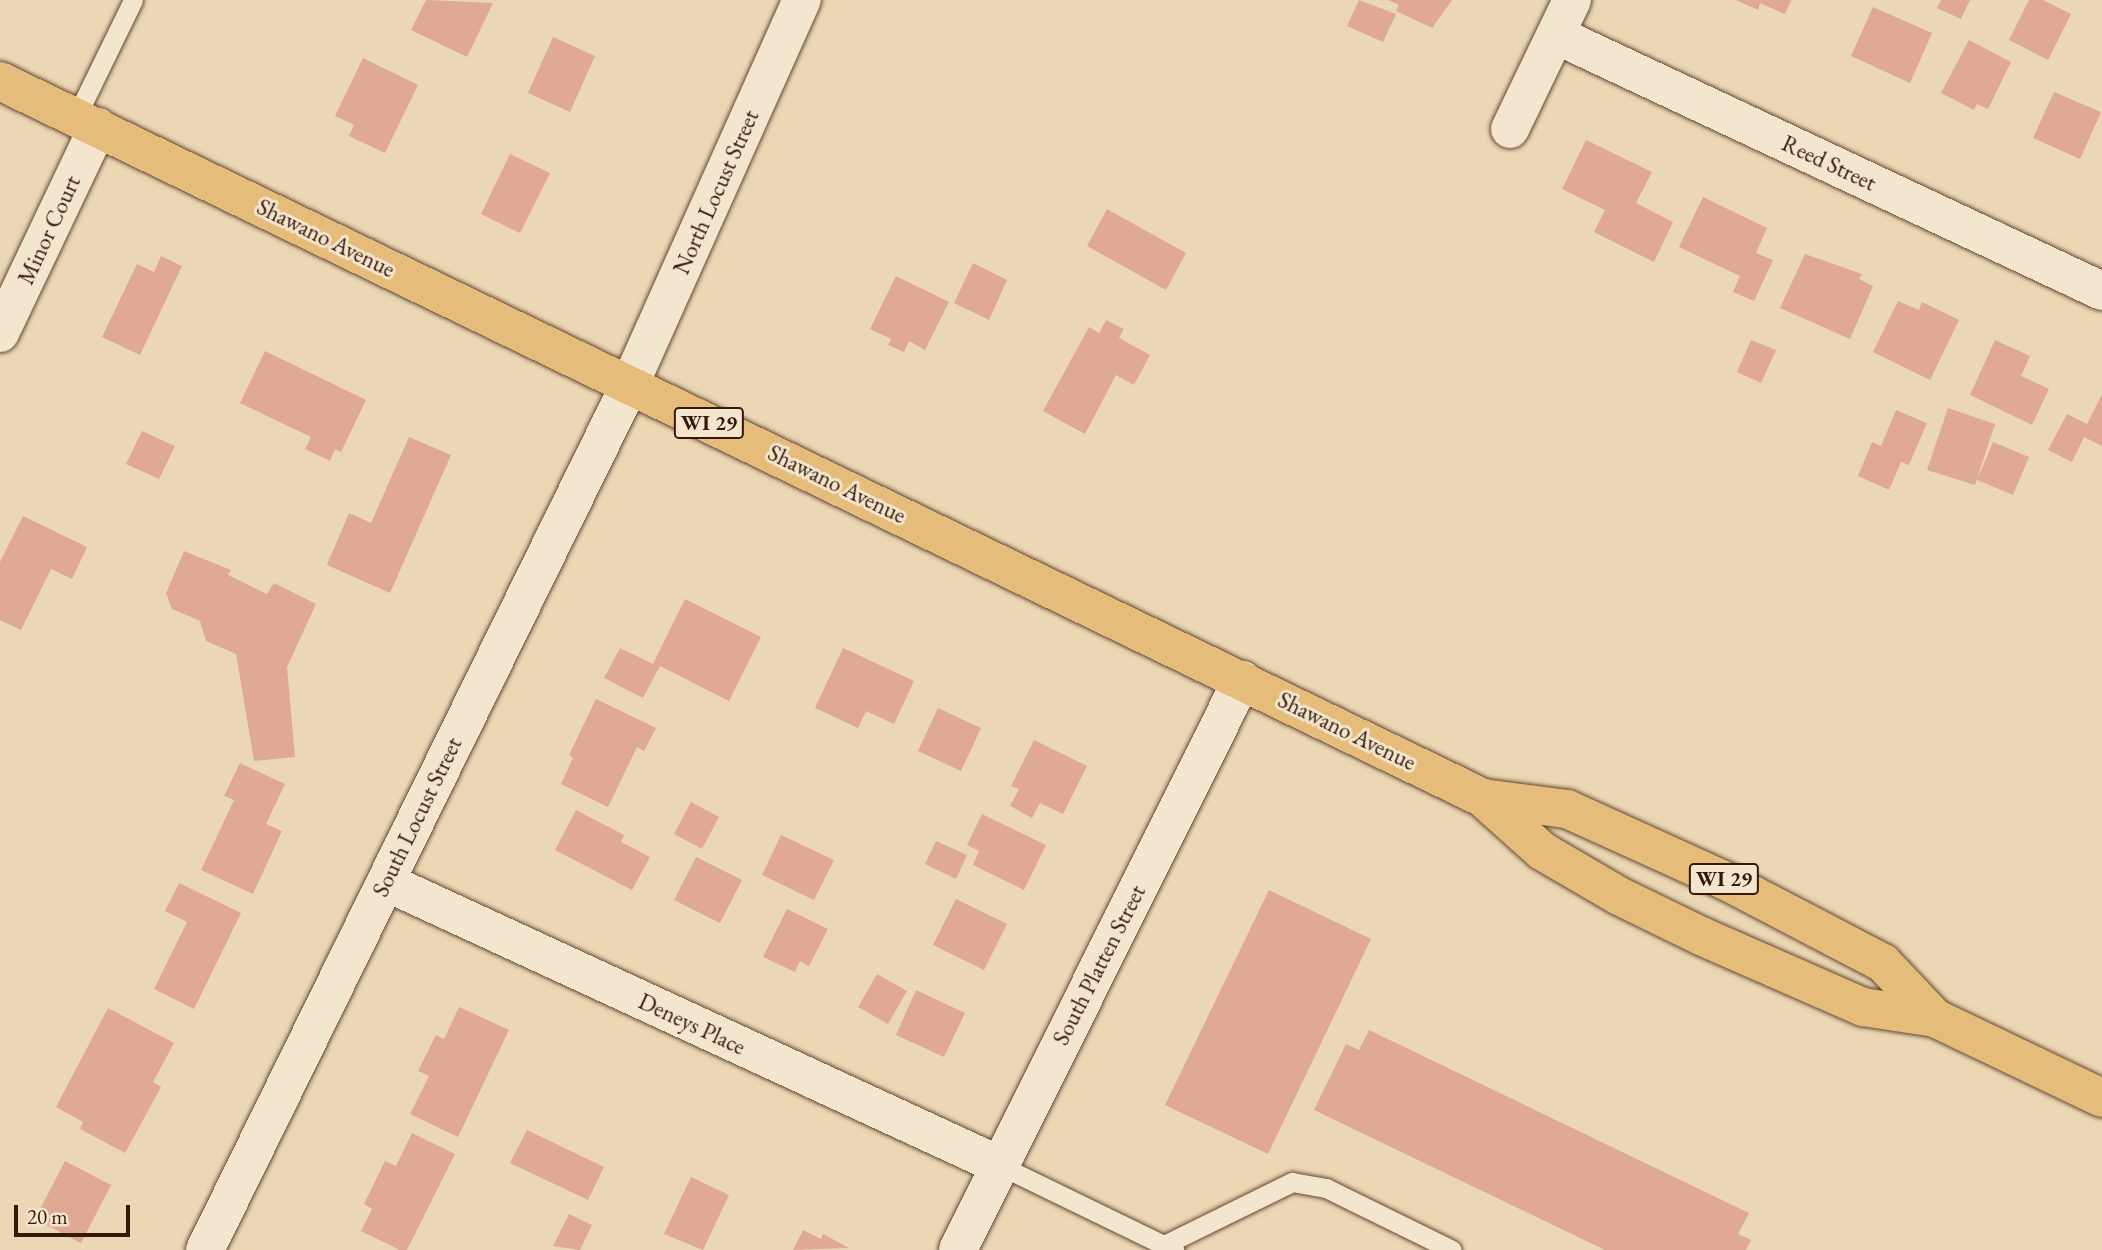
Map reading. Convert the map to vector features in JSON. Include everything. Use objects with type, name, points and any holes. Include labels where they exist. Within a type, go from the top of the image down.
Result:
[{"type":"main road","name":"Shawano Avenue","points":[[0,81],[1483,798],[1542,851],[1642,908],[1863,1007],[1935,1018],[2102,1098]]},
{"type":"main road","name":"Shawano Avenue","points":[[1483,798],[1567,809],[1728,881],[1883,963],[1935,1018]]},
{"type":"street","name":"North Locust Street","points":[[630,384],[802,0]]},
{"type":"street","points":[[1510,129],[1573,0]]},
{"type":"street","name":"Reed Street","points":[[1556,35],[2102,291]]},
{"type":"street","name":"Minor Court","points":[[0,333],[87,122]]},
{"type":"street","name":"South Locust Street","points":[[205,1250],[630,384]]},
{"type":"street","name":"South Platten Street","points":[[958,1250],[1242,680]]},
{"type":"street","name":"Deneys Place","points":[[386,882],[999,1165]]},
{"type":"lane","points":[[87,122],[133,0]]},
{"type":"lane","points":[[999,1165],[1169,1247],[1292,1182],[1326,1188],[1452,1250]]},
{"type":"building","points":[[426,0],[493,3],[467,57],[411,30]]},
{"type":"building","points":[[1359,0],[1396,14],[1383,42],[1347,26]]},
{"type":"building","points":[[1388,0],[1452,0],[1432,28],[1396,11],[1399,5]]},
{"type":"building","points":[[1736,0],[1791,0],[1785,14],[1760,3],[1758,10]]},
{"type":"building","points":[[1941,0],[1970,0],[1961,19],[1937,8]]},
{"type":"building","points":[[2029,0],[2043,0],[2071,14],[2048,60],[2009,40]]},
{"type":"building","points":[[1873,7],[1932,33],[1910,83],[1851,56]]},
{"type":"building","points":[[553,37],[595,56],[570,112],[528,93]]},
{"type":"building","points":[[1969,40],[2011,62],[1988,109],[1977,104],[1974,110],[1941,93]]},
{"type":"building","points":[[363,58],[418,85],[385,153],[349,136],[354,125],[335,116]]},
{"type":"building","points":[[2054,92],[2101,112],[2080,159],[2033,138]]},
{"type":"building","points":[[1586,140],[1652,172],[1636,203],[1673,222],[1654,262],[1594,232],[1605,210],[1562,189]]},
{"type":"building","points":[[510,154],[550,173],[520,233],[481,214]]},
{"type":"building","points":[[1703,197],[1767,228],[1756,253],[1773,260],[1754,301],[1733,292],[1740,276],[1679,247]]},
{"type":"building","points":[[1107,209],[1186,253],[1166,290],[1087,246]]},
{"type":"building","points":[[1805,254],[1862,274],[1859,279],[1873,286],[1850,339],[1780,308]]},
{"type":"building","points":[[161,256],[182,266],[140,355],[102,337],[137,264],[154,272]]},
{"type":"building","points":[[973,263],[1007,280],[989,320],[954,303]]},
{"type":"building","points":[[896,276],[949,302],[925,350],[909,341],[904,352],[888,345],[891,339],[870,329]]},
{"type":"building","points":[[1898,301],[1919,310],[1922,302],[1959,320],[1930,380],[1873,352]]},
{"type":"building","points":[[1106,320],[1124,329],[1119,338],[1150,355],[1134,385],[1116,375],[1085,434],[1043,411],[1089,327],[1099,333]]},
{"type":"building","points":[[1751,340],[1776,350],[1761,383],[1737,372]]},
{"type":"building","points":[[1995,340],[2030,356],[2021,376],[2049,389],[2032,425],[1970,395]]},
{"type":"building","points":[[265,351],[366,400],[341,452],[335,449],[330,461],[305,449],[311,437],[240,403]]},
{"type":"building","points":[[2102,394],[2102,446],[2084,437],[2072,462],[2048,450],[2067,414],[2087,424]]},
{"type":"building","points":[[1948,408],[1995,424],[1975,485],[1927,470]]},
{"type":"building","points":[[1896,410],[1927,423],[1909,465],[1901,462],[1889,490],[1858,476],[1872,442],[1881,446]]},
{"type":"building","points":[[142,431],[175,446],[159,479],[126,464]]},
{"type":"building","points":[[409,437],[451,455],[390,593],[327,565],[349,513],[371,523]]},
{"type":"building","points":[[1993,442],[2029,457],[2013,495],[1977,480]]},
{"type":"building","points":[[23,516],[87,547],[72,579],[51,569],[21,630],[0,620],[0,562]]},
{"type":"building","points":[[184,551],[231,570],[228,575],[267,594],[274,583],[316,604],[287,667],[295,757],[254,761],[236,654],[206,641],[200,621],[172,609],[166,593]]},
{"type":"building","points":[[685,599],[761,637],[729,701],[660,666],[643,698],[604,678],[620,648],[653,664]]},
{"type":"building","points":[[843,648],[914,681],[894,724],[866,711],[858,728],[815,708]]},
{"type":"building","points":[[596,699],[656,728],[644,751],[637,747],[608,807],[561,784],[573,758],[569,755]]},
{"type":"building","points":[[938,708],[981,728],[961,771],[918,751]]},
{"type":"building","points":[[1034,740],[1087,766],[1063,814],[1040,803],[1032,818],[1010,806],[1019,789],[1011,786]]},
{"type":"building","points":[[240,763],[285,784],[266,824],[282,831],[253,894],[201,870],[234,800],[224,796]]},
{"type":"building","points":[[691,802],[719,817],[702,849],[674,834]]},
{"type":"building","points":[[576,810],[624,835],[621,842],[650,857],[632,890],[555,850]]},
{"type":"building","points":[[982,814],[1046,845],[1024,890],[973,865],[979,851],[967,845]]},
{"type":"building","points":[[781,835],[834,860],[814,900],[762,875]]},
{"type":"building","points":[[936,841],[967,855],[956,879],[925,864]]},
{"type":"building","points":[[696,857],[742,880],[720,923],[674,900]]},
{"type":"building","points":[[179,883],[241,913],[194,1009],[154,989],[187,922],[165,911]]},
{"type":"building","points":[[1269,890],[1371,939],[1268,1154],[1165,1105]]},
{"type":"building","points":[[956,899],[1007,924],[984,970],[933,945]]},
{"type":"building","points":[[787,909],[828,929],[809,966],[800,961],[795,972],[763,957]]},
{"type":"building","points":[[877,974],[907,991],[888,1024],[858,1007]]},
{"type":"building","points":[[916,990],[965,1013],[944,1057],[896,1035]]},
{"type":"building","points":[[459,1007],[509,1030],[458,1137],[410,1114],[429,1076],[418,1071],[436,1035],[444,1039]]},
{"type":"building","points":[[108,1008],[174,1043],[153,1082],[161,1087],[125,1153],[80,1129],[83,1122],[56,1107]]},
{"type":"building","points":[[1369,1030],[1749,1213],[1738,1234],[1751,1240],[1746,1250],[1605,1250],[1314,1110],[1346,1044],[1359,1050]]},
{"type":"building","points":[[527,1130],[604,1167],[588,1200],[510,1163]]},
{"type":"building","points":[[412,1133],[455,1154],[407,1250],[400,1250],[361,1231],[372,1209],[364,1204],[385,1161],[396,1166]]},
{"type":"building","points":[[65,1161],[111,1185],[81,1243],[35,1219]]},
{"type":"building","points":[[691,1177],[729,1195],[703,1250],[664,1234]]},
{"type":"building","points":[[569,1214],[592,1225],[580,1250],[553,1246]]},
{"type":"building","points":[[803,1230],[821,1239],[823,1234],[849,1248],[793,1250]]}]
